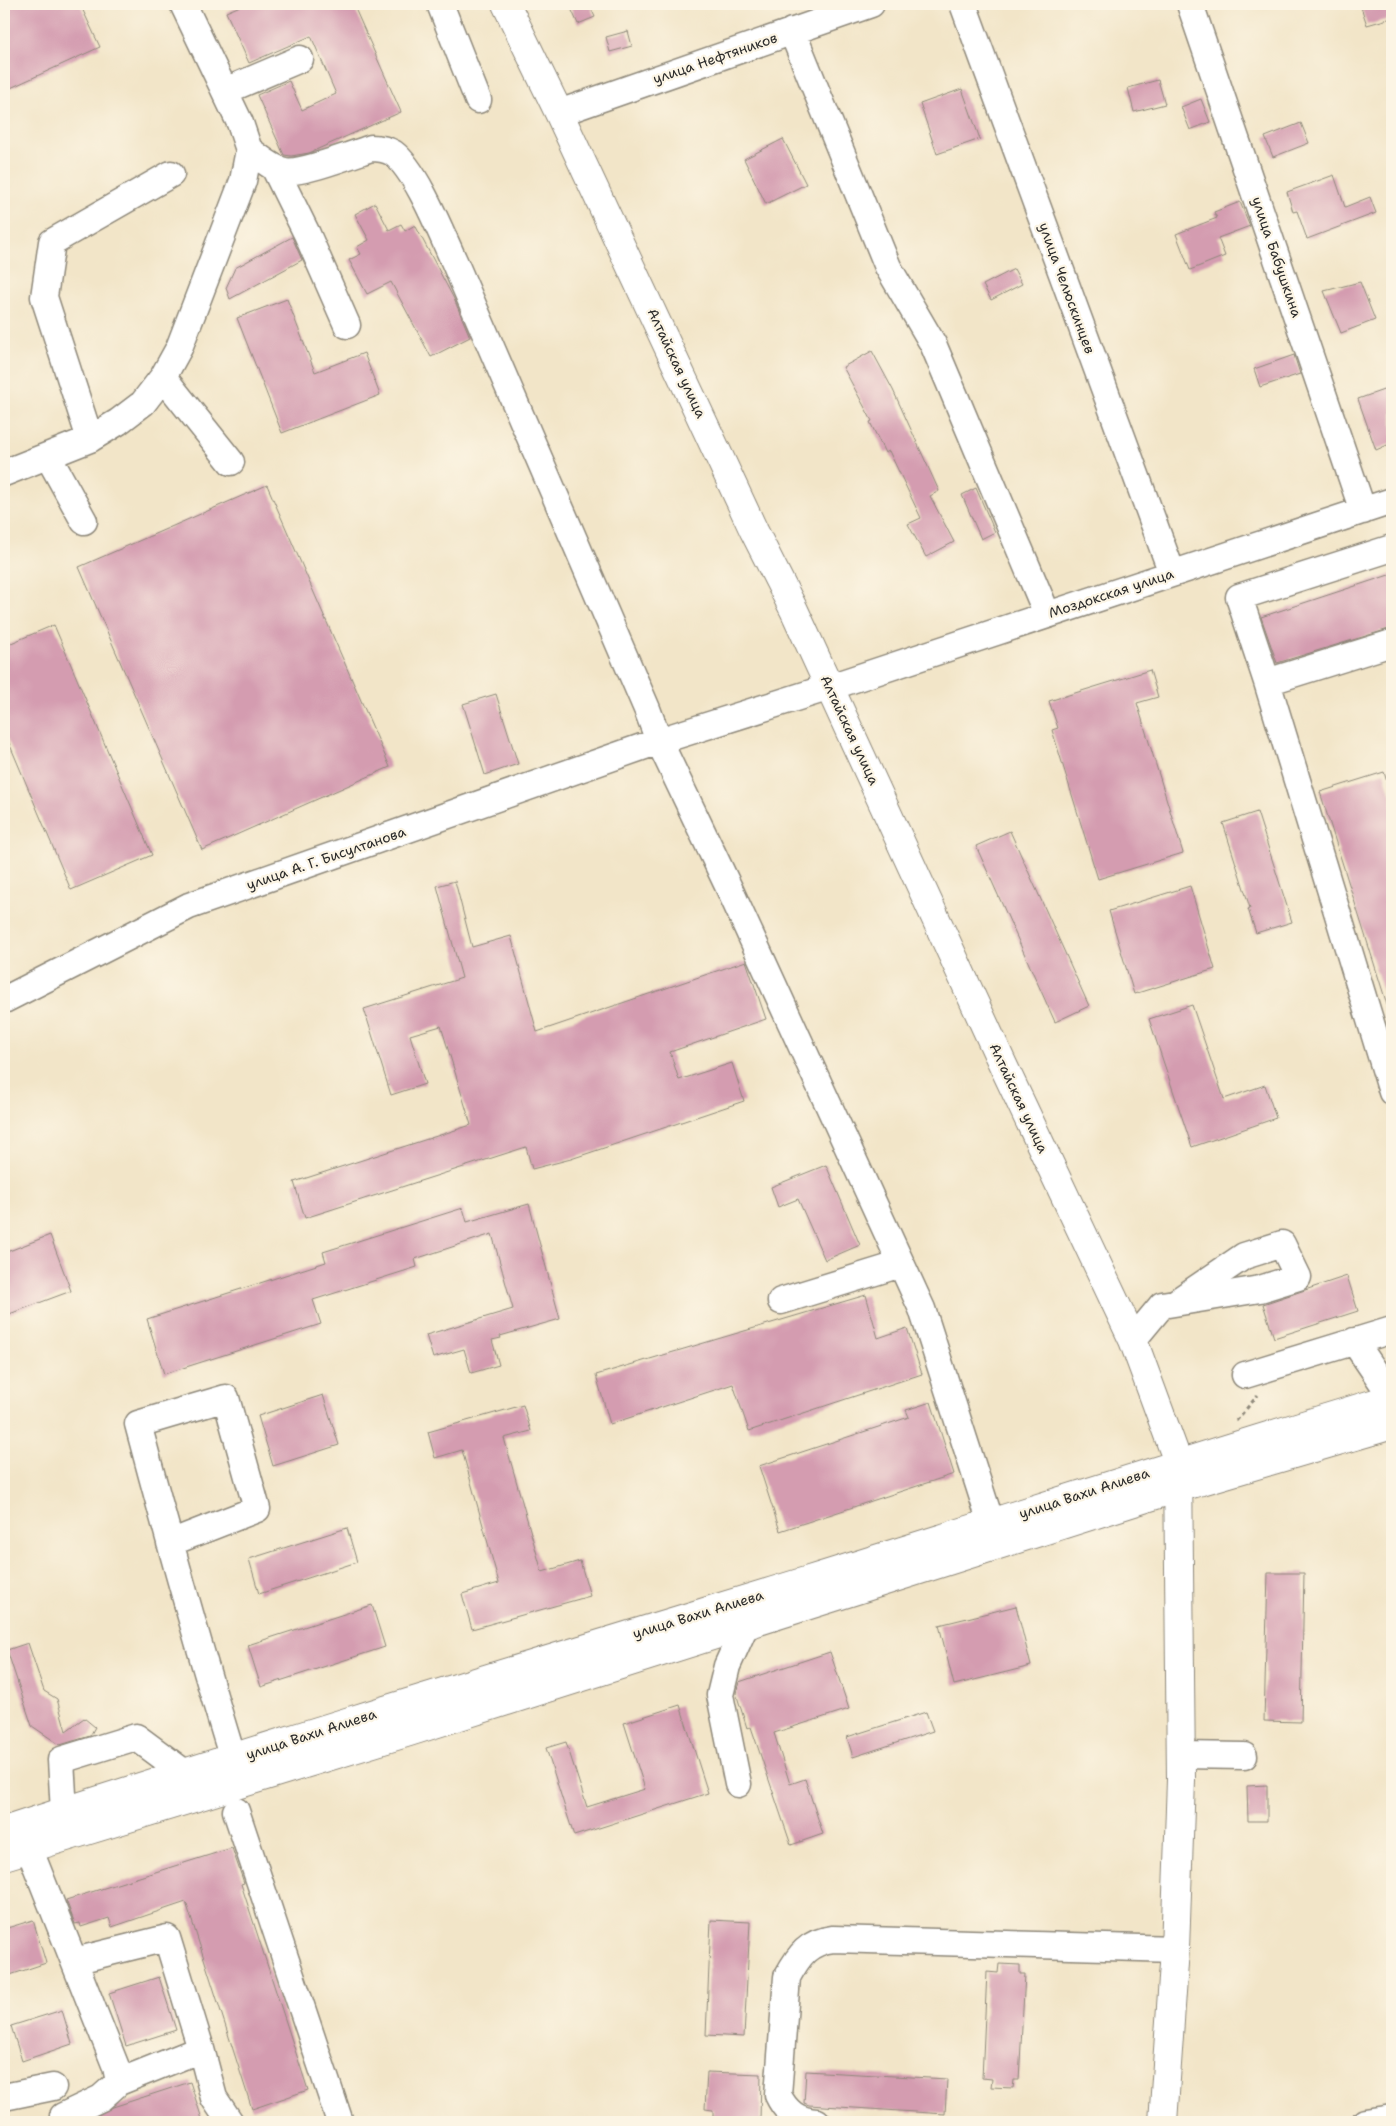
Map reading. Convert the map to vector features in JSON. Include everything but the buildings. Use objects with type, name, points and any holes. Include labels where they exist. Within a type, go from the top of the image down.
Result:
[{"type":"main road","name":"Алтайская улица","points":[[506,4],[559,113],[754,531],[830,687],[1133,1340],[1178,1475],[1181,1756],[1175,1949],[1164,2122]]},
{"type":"main road","name":"улица Вахи Алиева","points":[[4,1856],[409,1732],[745,1626],[1178,1475],[1392,1397]]},
{"type":"main road","name":"улица Вахи Алиева","points":[[4,1832],[991,1523],[1178,1475],[1392,1425]]},
{"type":"street","points":[[4,473],[90,439],[118,422],[143,403],[163,377],[179,348],[244,181],[249,150],[240,123],[183,4]]},
{"type":"street","points":[[440,4],[478,100]]},
{"type":"street","name":"улица Нефтяников","points":[[559,113],[871,4]]},
{"type":"street","name":"улица Челюскинцев","points":[[963,4],[1172,573]]},
{"type":"street","name":"улица Бабушкина","points":[[1190,4],[1363,511]]},
{"type":"street","points":[[792,31],[888,267],[933,344],[1047,614]]},
{"type":"street","points":[[225,91],[300,59]]},
{"type":"street","points":[[249,150],[286,172],[299,170],[371,148],[381,148],[392,153],[402,162],[422,192],[466,288],[659,740],[922,1309],[991,1523]]},
{"type":"street","points":[[274,166],[307,234],[347,325]]},
{"type":"street","points":[[90,439],[44,297],[52,242],[171,174]]},
{"type":"street","points":[[163,377],[231,462]]},
{"type":"street","points":[[48,456],[84,520]]},
{"type":"street","name":"Моздокская улица","points":[[659,740],[830,687],[1392,501]]},
{"type":"street","points":[[1392,548],[1239,597],[1267,682],[1392,1092]]},
{"type":"street","points":[[1267,682],[1392,644]]},
{"type":"street","name":"улица А. Г. Бисултанова","points":[[4,1000],[189,906],[659,740]]},
{"type":"street","points":[[781,1301],[901,1264]]},
{"type":"street","points":[[1133,1340],[1162,1304],[1178,1301]]},
{"type":"street","points":[[1252,1384],[1354,1342],[1392,1330]]},
{"type":"street","points":[[1354,1342],[1392,1397]]},
{"type":"street","points":[[170,1544],[257,1509],[226,1398],[138,1424],[170,1544],[204,1666],[234,1759]]},
{"type":"street","points":[[738,1784],[720,1695],[727,1666],[745,1626]]},
{"type":"street","points":[[64,1812],[61,1760],[136,1737],[186,1774]]},
{"type":"street","points":[[1181,1756],[1244,1756]]},
{"type":"street","points":[[236,1811],[340,2122]]},
{"type":"street","points":[[29,1848],[116,2067],[119,2082]]},
{"type":"street","points":[[74,1961],[167,1938],[214,2098],[227,2121]]},
{"type":"street","points":[[817,2122],[808,2122],[792,2115],[783,2107],[778,2095],[787,1977],[804,1951],[820,1941],[834,1939],[1175,1949]]},
{"type":"street","points":[[65,2122],[64,2116],[101,2098],[119,2082],[201,2049]]},
{"type":"street","points":[[4,2097],[53,2087]]},
{"type":"street","points":[[1365,2122],[1392,2118]]},
{"type":"path","points":[[1235,1422],[1252,1384]]}]
